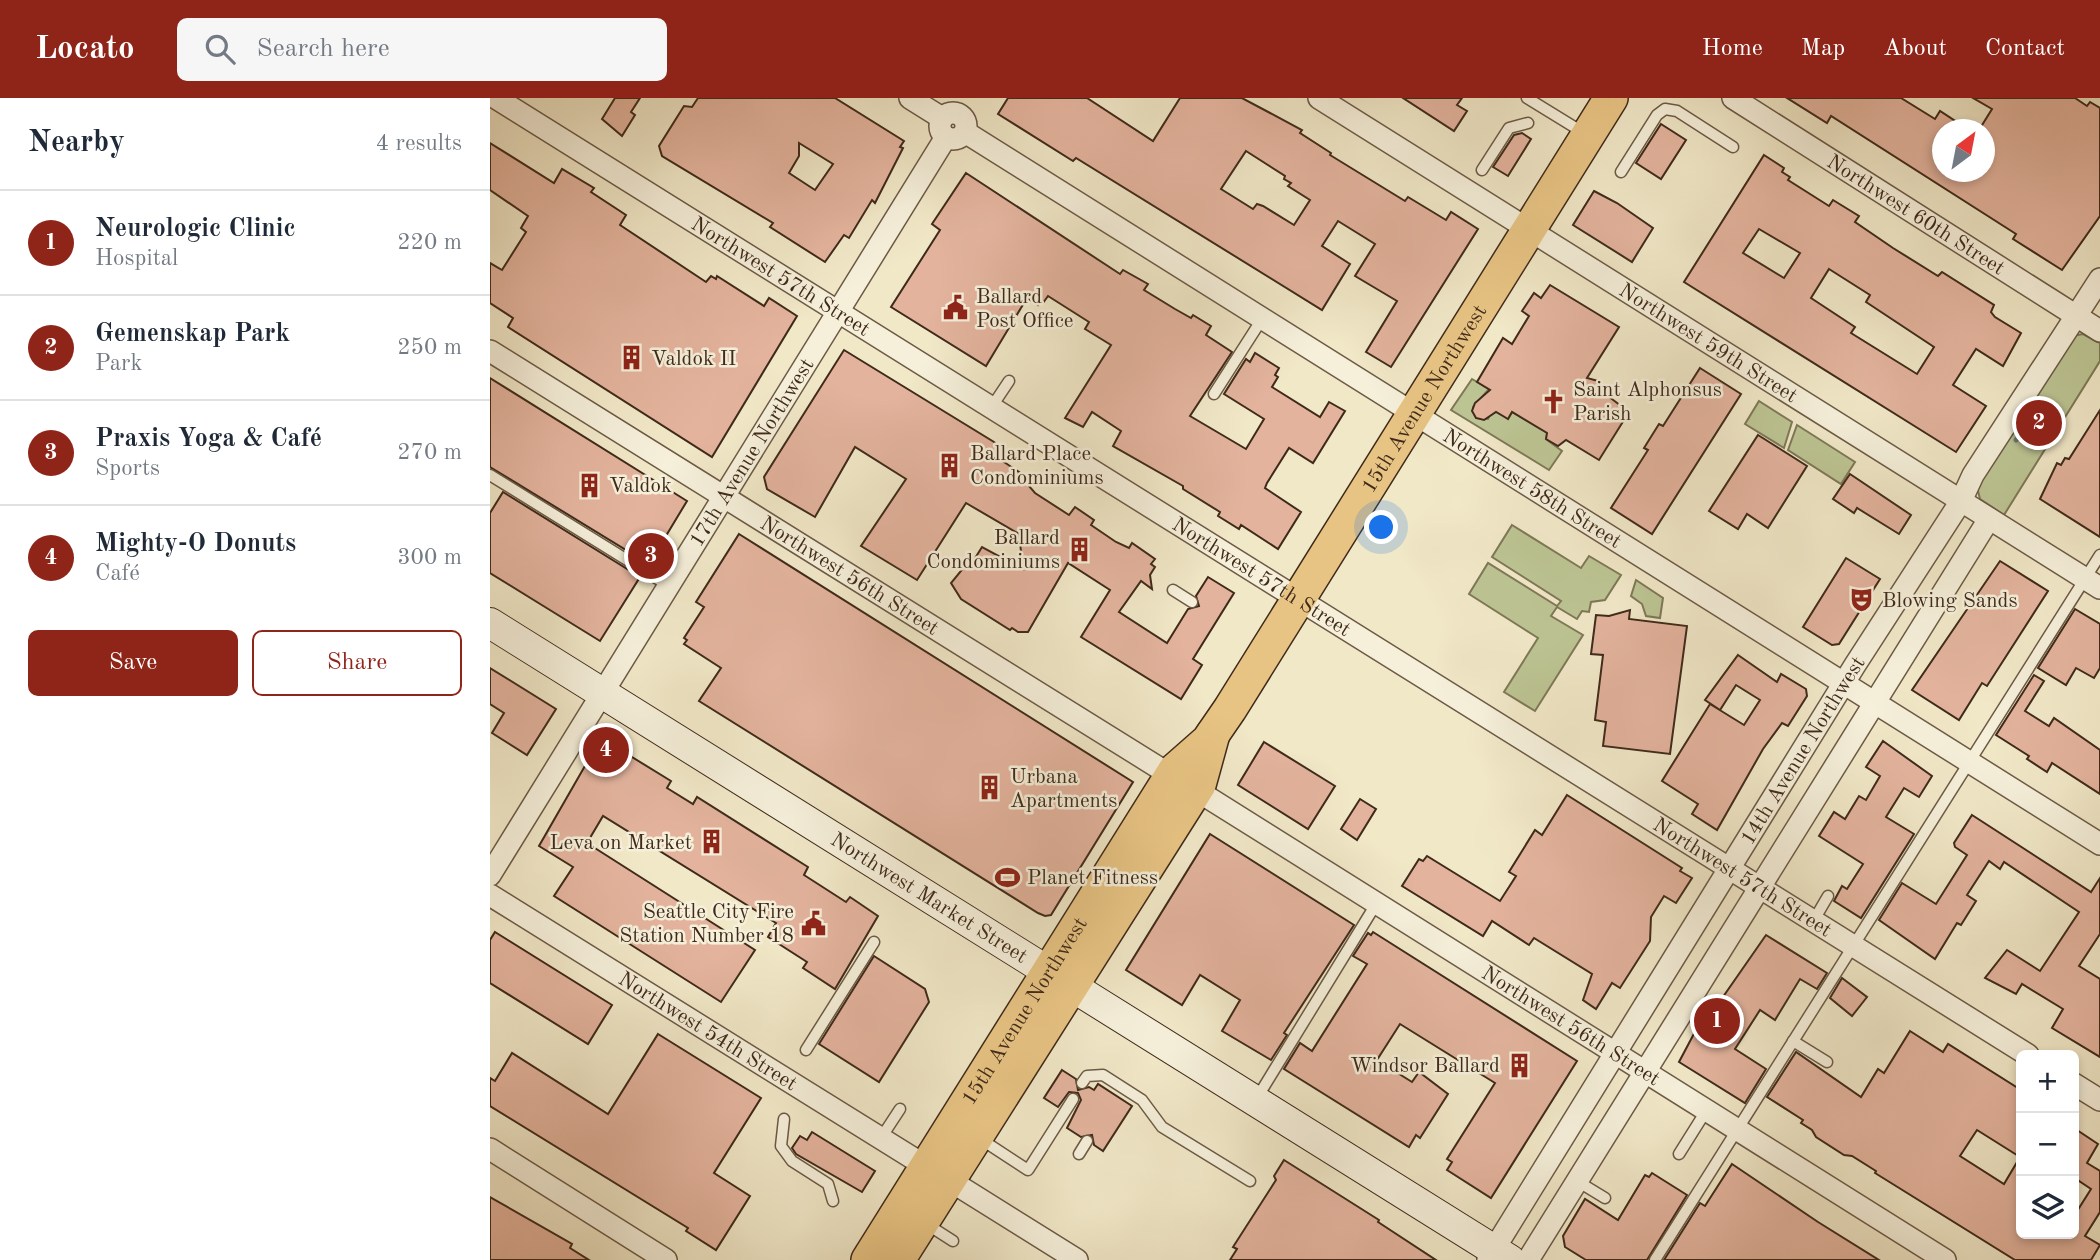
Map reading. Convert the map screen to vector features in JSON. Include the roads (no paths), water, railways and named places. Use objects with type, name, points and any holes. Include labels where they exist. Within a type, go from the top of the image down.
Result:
[{"type":"main road","name":"15th Avenue Northwest","points":[[868,1260],[938,1173],[1184,783],[1184,760],[1213,734],[1611,98]]},
{"type":"main road","name":"Northwest Market Street","points":[[490,623],[1255,1101],[1497,1257]]},
{"type":"main road","name":"15th Avenue Northwest","points":[[898,1260],[922,1221],[938,1173],[976,1137],[1060,979]]},
{"type":"street","name":"Northwest 57th Street","points":[[496,98],[2020,1050]]},
{"type":"street","name":"Northwest 58th Street","points":[[910,98],[957,120],[1262,319],[2100,844]]},
{"type":"street","name":"Northwest 59th Street","points":[[1319,98],[2092,583]]},
{"type":"street","name":"Northwest 60th Street","points":[[1733,98],[2100,331]]},
{"type":"street","name":"17th Avenue Northwest","points":[[490,875],[957,120]]},
{"type":"street","name":"14th Avenue Northwest","points":[[1497,1257],[1615,1054],[1844,683],[1961,501],[1973,475],[2100,279]]},
{"type":"street","name":"Northwest 56th Street","points":[[490,351],[1945,1260]]},
{"type":"street","name":"14th Avenue Northwest","points":[[1528,1260],[1989,519]]},
{"type":"street","name":"Northwest 54th Street","points":[[490,895],[938,1173],[1064,1257]]},
{"type":"street","points":[[2079,1087],[2100,1100]]},
{"type":"street","points":[[490,1149],[666,1260]]},
{"type":"lane","points":[[1527,98],[1588,135]]},
{"type":"lane","points":[[1621,172],[1657,115],[1664,109],[1677,111],[1733,146]]},
{"type":"lane","points":[[1482,170],[1509,128],[1528,123]]},
{"type":"lane","points":[[1214,394],[1262,319]]},
{"type":"lane","points":[[991,408],[1009,381]]},
{"type":"lane","points":[[490,475],[668,586]]},
{"type":"lane","points":[[1656,1260],[1970,762],[2092,583],[2100,555]]},
{"type":"lane","points":[[1174,590],[1192,602]]},
{"type":"lane","points":[[1814,920],[1828,896]]},
{"type":"lane","points":[[1255,1101],[1376,904]]},
{"type":"lane","points":[[806,1050],[874,942]]},
{"type":"lane","points":[[1793,1041],[1827,1062]]},
{"type":"lane","points":[[1083,1083],[1087,1076],[1103,1075],[1118,1091],[1142,1100],[1162,1127],[1250,1181]]},
{"type":"lane","points":[[976,1137],[1028,1170],[1073,1098]]},
{"type":"lane","points":[[881,1139],[900,1109]]},
{"type":"lane","points":[[1679,1154],[1706,1111]]},
{"type":"lane","points":[[784,1119],[781,1146],[792,1161],[828,1184],[833,1201]]},
{"type":"lane","points":[[1079,1154],[1087,1141]]},
{"type":"lane","points":[[1577,1181],[1605,1198]]},
{"type":"lane","points":[[922,1221],[953,1241]]},
{"type":"place","name":"Ballard Post Office","points":[[956,308]]},
{"type":"place","name":"Valdok II","points":[[631,358]]},
{"type":"place","name":"Saint Alphonsus Parish","points":[[1553,401]]},
{"type":"place","name":"Gemenskap Park","points":[[2039,423]]},
{"type":"place","name":"Ballard Place Condominiums","points":[[950,465]]},
{"type":"place","name":"Valdok","points":[[589,485]]},
{"type":"place","name":"Ballard Condominiums","points":[[1080,549]]},
{"type":"place","name":"Praxis Yoga & Café","points":[[651,556]]},
{"type":"place","name":"Blowing Sands","points":[[1862,600]]},
{"type":"place","name":"Mighty-O Donuts","points":[[606,750]]},
{"type":"place","name":"Urbana Apartments","points":[[990,788]]},
{"type":"place","name":"Leva on Market","points":[[712,842]]},
{"type":"place","name":"Planet Fitness","points":[[1007,877]]},
{"type":"place","name":"Seattle City Fire Station Number 18","points":[[814,923]]},
{"type":"place","name":"Neurologic Clinic","points":[[1717,1021]]},
{"type":"place","name":"Windsor Ballard","points":[[1520,1065]]}]
